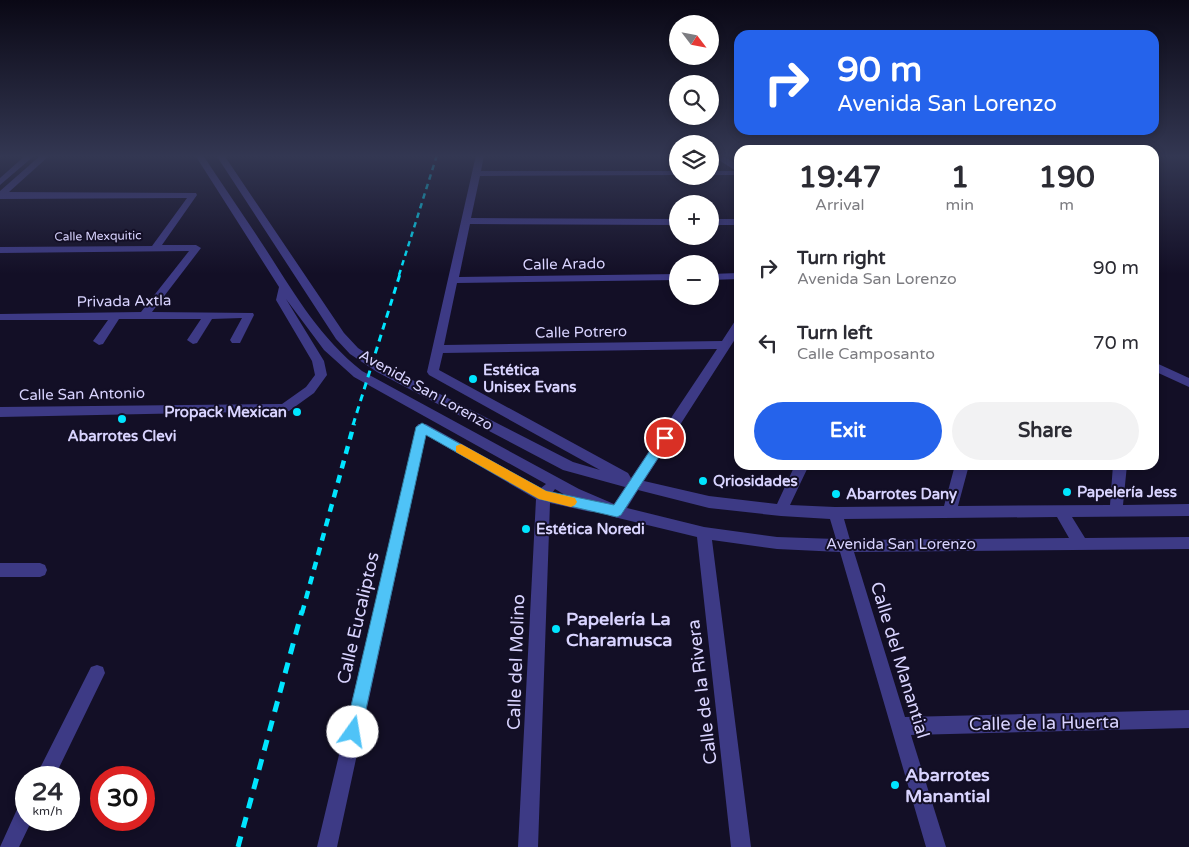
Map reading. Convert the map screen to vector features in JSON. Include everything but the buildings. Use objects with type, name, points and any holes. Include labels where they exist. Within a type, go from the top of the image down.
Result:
[{"type":"street","points":[[0,196],[193,195],[155,248]]},
{"type":"street","name":"Avenida San Lorenzo","points":[[224,195],[292,299],[323,344],[338,360],[358,374],[493,448],[548,489]]},
{"type":"street","name":"Avenida San Lorenzo","points":[[246,195],[310,293],[340,336],[354,351],[381,369],[568,466],[708,502],[781,510],[835,513],[1189,510]]},
{"type":"street","points":[[438,349],[472,195]]},
{"type":"street","points":[[466,221],[669,222]]},
{"type":"street","points":[[719,222],[734,222]]},
{"type":"street","name":"Calle Mexquitic","points":[[0,250],[196,248],[144,316]]},
{"type":"street","points":[[719,276],[734,276]]},
{"type":"street","name":"Calle Arado","points":[[452,280],[669,277]]},
{"type":"street","name":"Avenida San Lorenzo","points":[[284,287],[281,300],[318,361],[321,375],[310,390],[285,408]]},
{"type":"street","points":[[193,340],[209,315]]},
{"type":"street","name":"Privada Axtla","points":[[0,317],[249,315],[236,340]]},
{"type":"street","points":[[99,341],[116,316]]},
{"type":"street","points":[[617,511],[734,332]]},
{"type":"street","name":"Calle Potrero","points":[[438,349],[725,345]]},
{"type":"street","name":"Avenida San Lorenzo","points":[[438,349],[433,372],[635,484]]},
{"type":"street","points":[[1159,368],[1189,383]]},
{"type":"street","name":"Calle San Antonio","points":[[0,412],[285,408]]},
{"type":"street","name":"Avenida San Lorenzo","points":[[422,427],[548,489],[617,511],[704,533],[777,542],[845,546],[1189,543]]},
{"type":"street","name":"Calle Eucaliptos","points":[[327,847],[422,427]]},
{"type":"street","points":[[781,510],[800,470]]},
{"type":"street","points":[[949,512],[961,470]]},
{"type":"street","points":[[1116,511],[1120,470]]},
{"type":"street","name":"Calle del Molino","points":[[528,847],[548,489]]},
{"type":"street","points":[[1061,511],[1080,544]]},
{"type":"street","name":"Calle del Manantial","points":[[835,513],[936,847]]},
{"type":"street","name":"Calle de la Rivera","points":[[704,533],[741,847]]},
{"type":"street","points":[[0,570],[40,570]]},
{"type":"street","points":[[50,766],[97,673]]},
{"type":"street","name":"Calle de la Huerta","points":[[899,726],[1189,719]]},
{"type":"street","points":[[9,847],[17,831]]},
{"type":"railway","points":[[399,275],[424,195]]},
{"type":"railway","points":[[353,425],[400,274]]},
{"type":"railway","points":[[302,613],[354,424]]},
{"type":"railway","points":[[238,847],[302,611]]},
{"type":"slow traffic","points":[[461,449],[543,496],[571,502]]},
{"type":"place","name":"Estética Unisex Evans","points":[[473,379]]},
{"type":"place","name":"Propack Mexican","points":[[297,412]]},
{"type":"place","name":"Abarrotes Clevi","points":[[122,419]]},
{"type":"place","name":"Qriosidades","points":[[703,481]]},
{"type":"place","name":"Papelería Jess","points":[[1067,492]]},
{"type":"place","name":"Abarrotes Dany","points":[[836,494]]},
{"type":"place","name":"Estética Noredi","points":[[526,529]]},
{"type":"place","name":"Papelería La Charamusca","points":[[556,629]]},
{"type":"place","name":"Abarrotes Manantial","points":[[895,785]]},
{"type":"route","points":[[353,732],[422,427],[543,496],[617,511],[665,438]]}]
